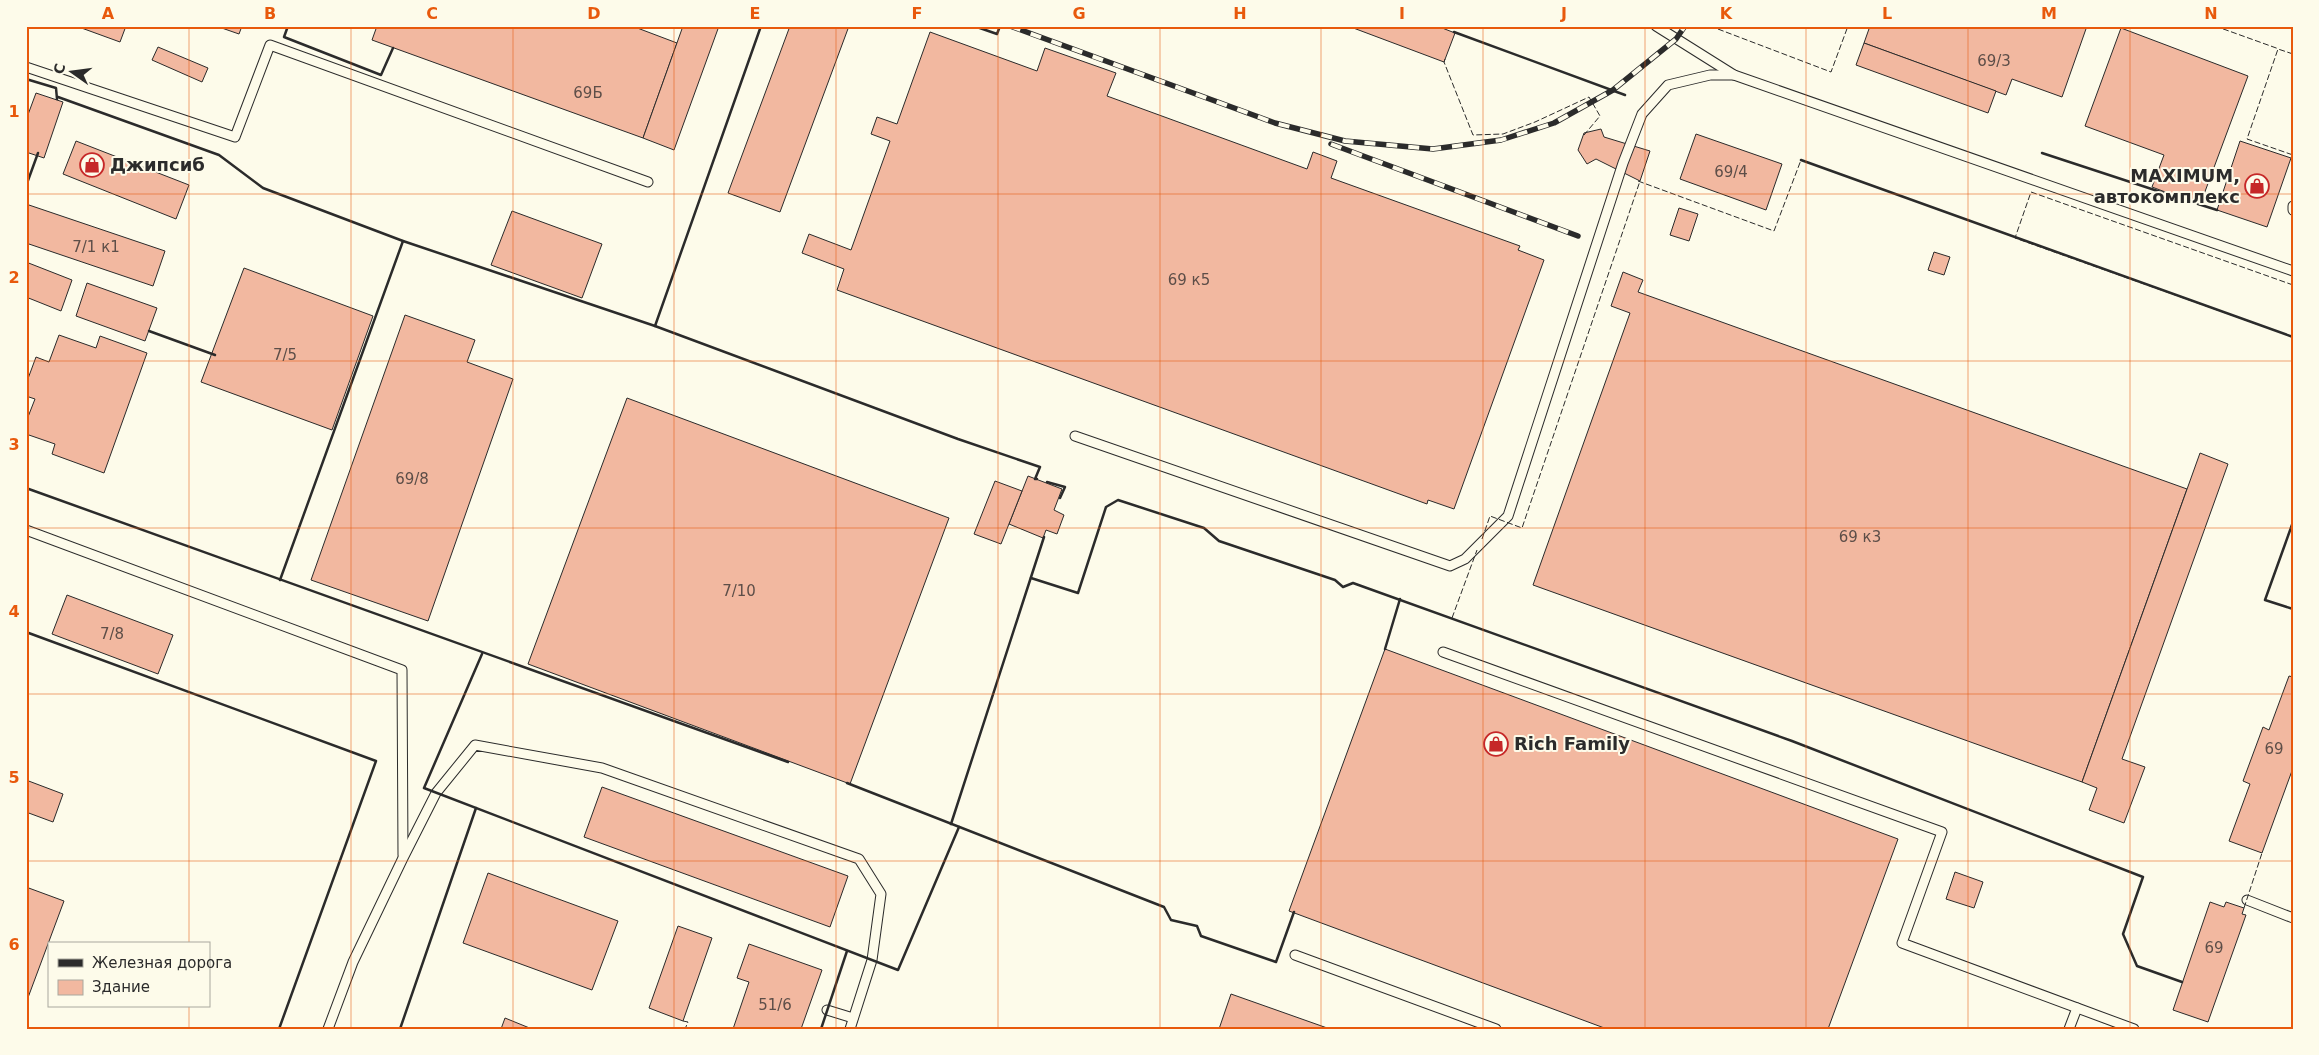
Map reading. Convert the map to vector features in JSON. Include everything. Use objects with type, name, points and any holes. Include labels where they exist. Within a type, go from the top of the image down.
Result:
[{"type":"lane","points":[[1656,26],[1734,75],[2293,271]]},
{"type":"lane","points":[[26,67],[235,137],[270,45],[648,182]]},
{"type":"lane","points":[[1075,436],[1450,566],[1465,559],[1508,516],[1623,162],[1642,114],[1668,85],[1710,75],[1734,75]]},
{"type":"lane","points":[[26,530],[402,670],[403,858]]},
{"type":"lane","points":[[1443,652],[1942,832],[1902,942],[2134,1029]]},
{"type":"lane","points":[[328,1029],[353,962],[436,793],[475,745],[602,768],[859,859],[881,894],[872,960],[850,1029]]},
{"type":"lane","points":[[2247,900],[2293,918]]},
{"type":"lane","points":[[1295,956],[1496,1029]]},
{"type":"lane","points":[[2069,1029],[2077,1008]]},
{"type":"lane","points":[[827,1010],[853,1018]]},
{"type":"building","points":[[76,26],[126,26],[120,42]]},
{"type":"building","points":[[216,26],[242,26],[239,34]]},
{"type":"building","points":[[377,26],[632,26],[677,43],[643,138],[372,40]]},
{"type":"building","points":[[683,26],[719,26],[674,150],[643,138]]},
{"type":"building","points":[[790,26],[849,26],[780,212],[728,193]]},
{"type":"building","points":[[1348,26],[1437,26],[1455,33],[1444,62]]},
{"type":"building","points":[[1870,26],[2087,26],[2062,97],[2012,79],[2006,95],[1864,43]]},
{"type":"building","points":[[2121,28],[2248,76],[2200,205],[2152,187],[2164,155],[2085,126]]},
{"type":"building","points":[[930,32],[1037,71],[1045,48],[1116,73],[1107,96],[1307,169],[1313,152],[1337,161],[1331,178],[1520,246],[1518,250],[1544,260],[1454,509],[1428,500],[1427,504],[837,290],[844,269],[802,253],[809,234],[851,250],[890,141],[871,134],[877,117],[897,124]]},
{"type":"building","points":[[1864,43],[1996,91],[1988,113],[1856,65]]},
{"type":"building","points":[[158,47],[208,68],[202,82],[152,60]]},
{"type":"building","points":[[36,93],[63,102],[44,158],[26,152],[26,120]]},
{"type":"building","points":[[1601,129],[1604,137],[1650,151],[1640,181],[1596,159],[1587,164],[1578,150],[1584,133]]},
{"type":"building","points":[[1696,134],[1782,164],[1766,210],[1680,179]]},
{"type":"building","points":[[76,141],[189,185],[176,219],[63,174]]},
{"type":"building","points":[[2240,141],[2291,158],[2267,227],[2217,210]]},
{"type":"building","points":[[26,204],[165,251],[153,286],[26,243]]},
{"type":"building","points":[[1679,208],[1698,214],[1689,241],[1670,235]]},
{"type":"building","points":[[512,211],[602,244],[582,298],[491,265]]},
{"type":"building","points":[[1934,252],[1950,257],[1944,275],[1928,270]]},
{"type":"building","points":[[26,262],[72,280],[61,311],[26,297]]},
{"type":"building","points":[[244,268],[373,316],[332,430],[201,382]]},
{"type":"building","points":[[1623,272],[1643,280],[1638,292],[2187,489],[2082,782],[1533,585],[1630,313],[1611,306]]},
{"type":"building","points":[[87,283],[157,308],[145,341],[76,316]]},
{"type":"building","points":[[405,315],[475,340],[467,362],[513,379],[428,621],[311,580]]},
{"type":"building","points":[[59,335],[96,348],[100,336],[147,353],[104,473],[52,454],[55,444],[26,434],[26,422],[35,399],[26,396],[26,384],[36,357],[49,362]]},
{"type":"building","points":[[627,398],[949,518],[850,784],[528,664]]},
{"type":"building","points":[[2200,453],[2228,464],[2122,759],[2145,767],[2124,823],[2089,810],[2097,788],[2082,782]]},
{"type":"building","points":[[1028,476],[1062,489],[1054,510],[1064,515],[1057,534],[1046,530],[1043,538],[1009,524]]},
{"type":"building","points":[[995,481],[1022,491],[1001,544],[974,534]]},
{"type":"building","points":[[67,595],[173,635],[158,674],[52,634]]},
{"type":"building","name":"Rich Family","points":[[1385,649],[1898,839],[1828,1029],[1607,1029],[1289,911]]},
{"type":"building","points":[[2289,676],[2293,677],[2293,768],[2262,853],[2229,841],[2250,784],[2243,781],[2263,727],[2269,730]]},
{"type":"building","points":[[26,780],[63,794],[53,822],[26,812]]},
{"type":"building","points":[[602,787],[848,876],[830,927],[584,837]]},
{"type":"building","points":[[1955,872],[1983,882],[1974,908],[1946,899]]},
{"type":"building","points":[[488,873],[618,921],[592,990],[463,943]]},
{"type":"building","points":[[26,887],[64,901],[26,1003]]},
{"type":"building","points":[[2210,902],[2224,907],[2226,902],[2244,908],[2242,914],[2246,915],[2208,1022],[2173,1010]]},
{"type":"building","points":[[678,926],[712,938],[683,1021],[649,1008]]},
{"type":"building","points":[[749,944],[822,970],[801,1029],[733,1029],[749,982],[737,978]]},
{"type":"building","points":[[1231,994],[1330,1029],[1219,1029]]},
{"type":"building","points":[[505,1018],[532,1029],[501,1029]]},
{"type":"railway","points":[[1010,26],[1275,123],[1345,141],[1433,149],[1501,140],[1554,123],[1613,90],[1676,39],[1685,26]]},
{"type":"railway","points":[[1331,144],[1578,236]]},
{"type":"fence","points":[[1710,26],[1831,72],[1848,26]]},
{"type":"fence","points":[[2215,26],[2279,49]]},
{"type":"fence","points":[[2293,54],[2278,49],[2247,139],[2293,155]]},
{"type":"fence","points":[[1445,59],[1444,62],[1473,135],[1503,134],[1535,122],[1589,97],[1600,116],[1584,135]]},
{"type":"fence","points":[[1638,181],[1774,231],[1801,160]]},
{"type":"fence","points":[[1482,539],[1490,516],[1522,528],[1640,181]]},
{"type":"fence","points":[[2293,285],[2031,192],[2015,238],[2293,337]]},
{"type":"fence","points":[[1452,618],[1477,550]]},
{"type":"fence","points":[[2244,908],[2262,853]]},
{"type":"fence","points":[[683,1021],[688,1022],[685,1029]]},
{"type":"wall","points":[[288,26],[284,37],[381,75],[393,48]]},
{"type":"wall","points":[[655,326],[761,26]]},
{"type":"wall","points":[[974,26],[997,34],[1000,26]]},
{"type":"wall","points":[[1454,32],[1625,95]]},
{"type":"wall","points":[[26,79],[56,88],[57,99]]},
{"type":"wall","points":[[58,97],[219,155],[263,188],[403,241],[655,326],[958,439],[1040,467],[1035,479],[1037,479]]},
{"type":"wall","points":[[26,186],[38,153]]},
{"type":"wall","points":[[2042,153],[2176,197]]},
{"type":"wall","points":[[1801,160],[2293,337]]},
{"type":"wall","points":[[2198,204],[2217,210]]},
{"type":"wall","points":[[280,580],[403,241]]},
{"type":"wall","points":[[149,331],[215,355]]},
{"type":"wall","points":[[1047,482],[1065,487],[1060,498]]},
{"type":"wall","points":[[26,488],[788,762]]},
{"type":"wall","points":[[1031,578],[1078,593],[1106,507],[1118,500],[1204,528],[1219,541],[1335,580],[1343,587],[1353,583],[1792,741],[2143,877],[2123,934],[2137,966],[2182,982]]},
{"type":"wall","points":[[2293,522],[2265,600],[2293,609]]},
{"type":"wall","points":[[951,824],[1044,537]]},
{"type":"wall","points":[[1385,649],[1400,599]]},
{"type":"wall","points":[[26,632],[376,761],[279,1029]]},
{"type":"wall","points":[[482,654],[424,788],[898,970],[959,827]]},
{"type":"wall","points":[[847,783],[1164,907],[1171,920],[1197,926],[1201,936],[1276,962],[1294,912]]},
{"type":"wall","points":[[400,1029],[476,808]]},
{"type":"wall","points":[[821,1029],[847,951]]},
{"type":"place","name":"Джипсиб","points":[[92,165]]},
{"type":"place","name":"MAXIMUM, автокомплекс","points":[[2257,186]]},
{"type":"place","name":"Rich Family","points":[[1496,744]]}]
